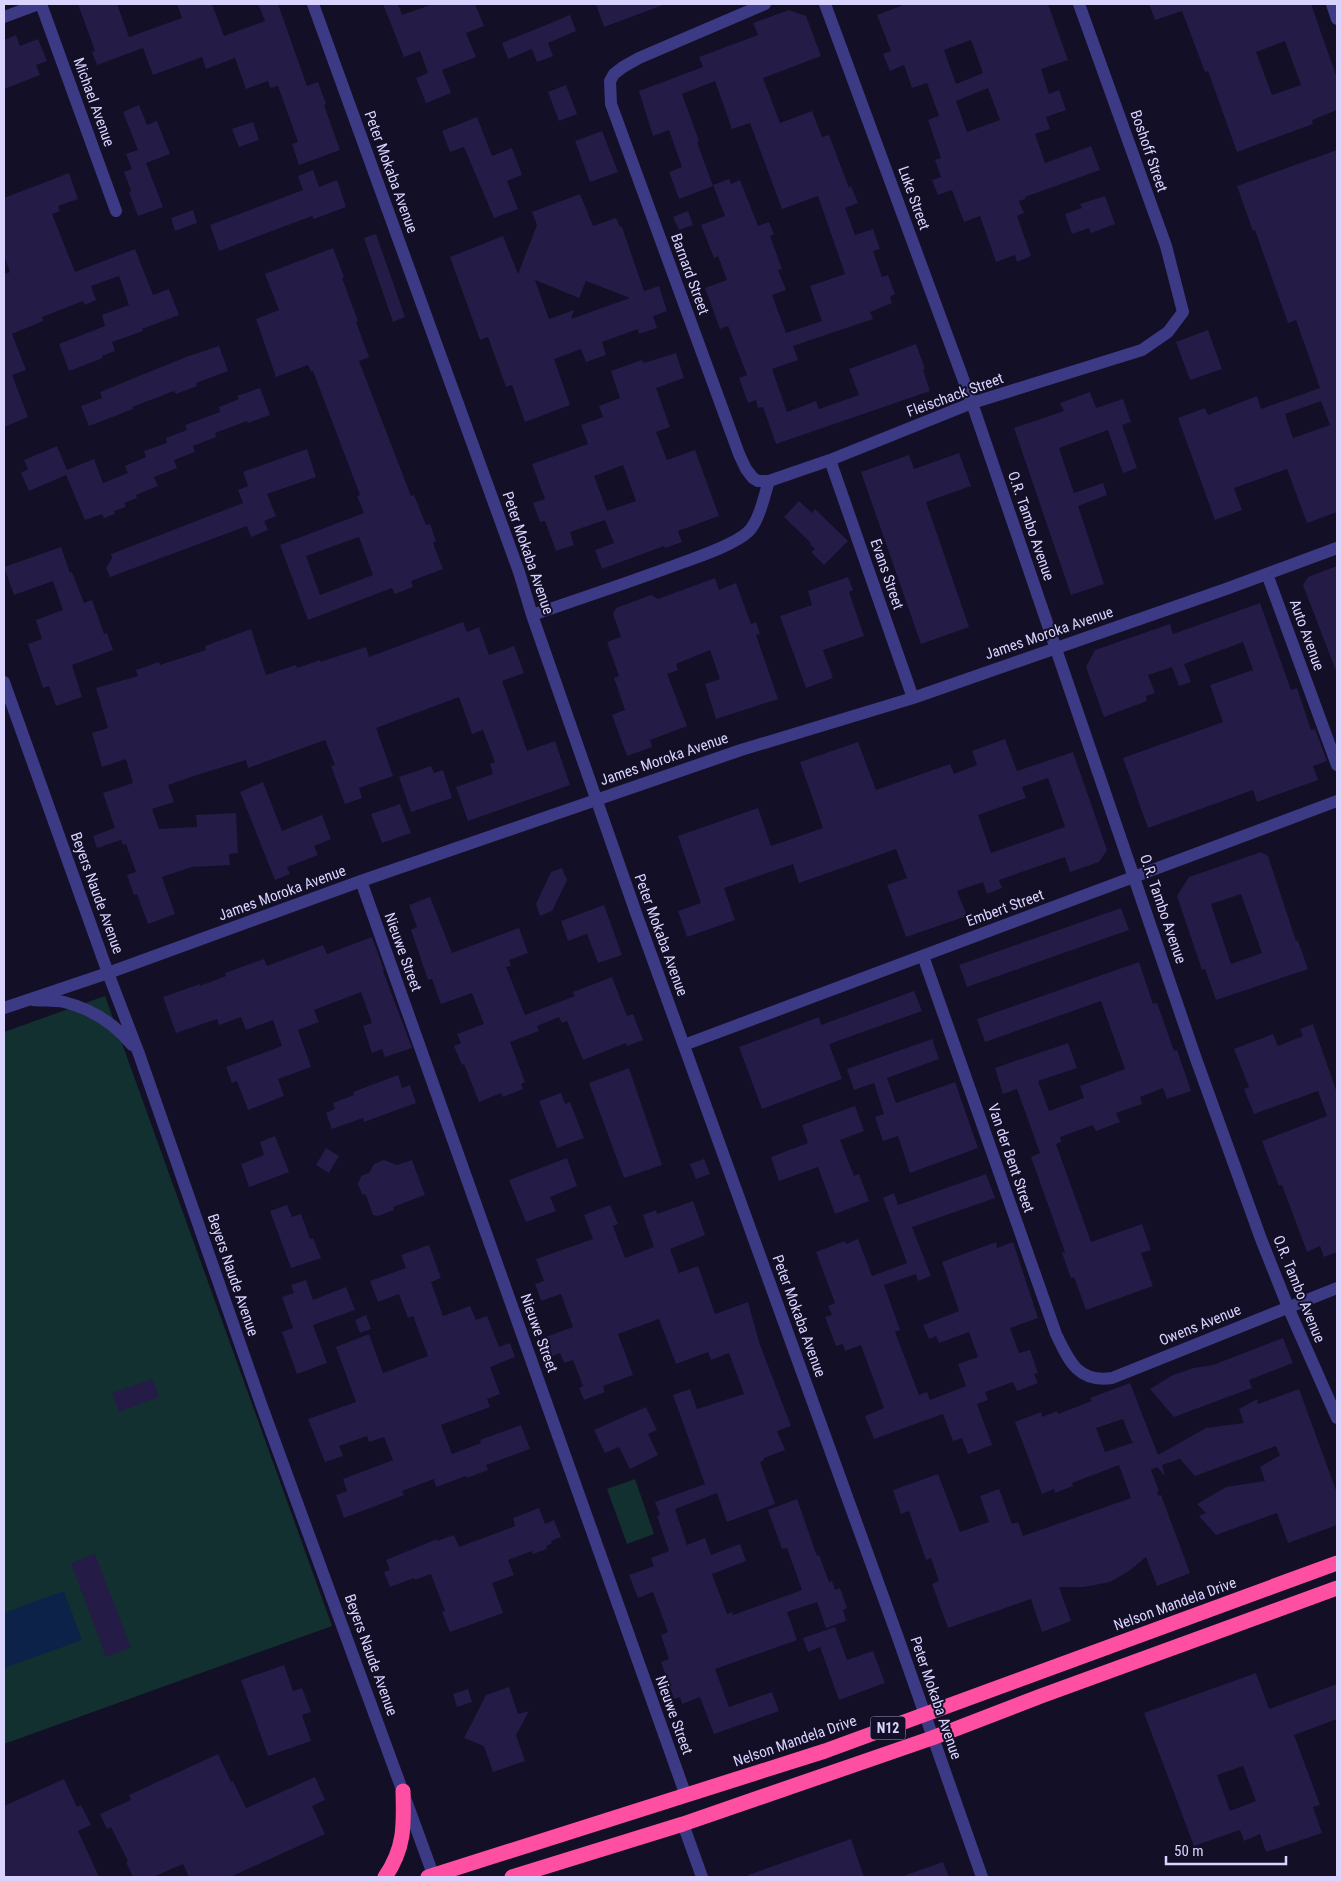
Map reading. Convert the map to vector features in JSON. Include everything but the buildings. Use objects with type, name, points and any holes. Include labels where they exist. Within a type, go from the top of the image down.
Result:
[{"type":"highway","name":"Nelson Mandela Drive","points":[[431,1877],[825,1751],[1337,1563]]},
{"type":"highway","name":"N12","points":[[512,1877],[683,1824],[932,1738],[1337,1588]]},
{"type":"highway","points":[[385,1877],[397,1856],[404,1832],[402,1791]]},
{"type":"street","points":[[4,17],[40,4]]},
{"type":"street","name":"Michael Avenue","points":[[40,4],[116,211]]},
{"type":"street","name":"Peter Mokaba Avenue","points":[[313,4],[519,572],[596,800],[897,1635],[982,1877]]},
{"type":"street","name":"Barnard Street","points":[[765,4],[638,58],[614,74],[610,81],[611,104],[739,454],[746,469],[753,478],[758,481],[769,481]]},
{"type":"street","name":"Luke Street","points":[[825,4],[972,403]]},
{"type":"street","name":"Boshoff Street","points":[[1079,4],[1166,246],[1183,312]]},
{"type":"street","points":[[1332,4],[1337,19]]},
{"type":"street","name":"Fleischack Street","points":[[769,481],[830,460],[972,403],[1142,350],[1168,332],[1183,312]]},
{"type":"street","name":"O.R. Tambo Avenue","points":[[972,403],[1196,1059],[1261,1239],[1288,1307],[1337,1418]]},
{"type":"street","name":"Evans Street","points":[[830,460],[913,698]]},
{"type":"street","points":[[532,615],[685,562],[709,553],[735,539],[749,531],[756,519],[769,481]]},
{"type":"street","name":"James Moroka Avenue","points":[[4,1008],[108,973],[361,881],[741,750],[913,698],[1337,548]]},
{"type":"street","name":"Auto Avenue","points":[[1266,574],[1337,765]]},
{"type":"street","name":"Beyers Naude Avenue","points":[[4,682],[108,973],[139,1054],[258,1396],[402,1791],[431,1877]]},
{"type":"street","name":"Embert Street","points":[[684,1045],[1337,801]]},
{"type":"street","name":"Nieuwe Street","points":[[361,881],[686,1796]]},
{"type":"street","name":"Van der Bent Street","points":[[922,956],[1056,1334],[1065,1353],[1076,1368]]},
{"type":"street","points":[[26,1000],[64,1002],[98,1014],[121,1031],[139,1054]]},
{"type":"street","name":"Owens Avenue","points":[[1076,1368],[1086,1377],[1100,1380],[1112,1378],[1337,1288]]},
{"type":"street","points":[[683,1824],[702,1877]]},
{"type":"green space","points":[[105,996],[332,1626],[4,1744],[4,1032]]},
{"type":"green space","points":[[635,1479],[654,1534],[627,1544],[607,1489]]},
{"type":"water","points":[[64,1591],[82,1640],[4,1668],[4,1613]]}]
